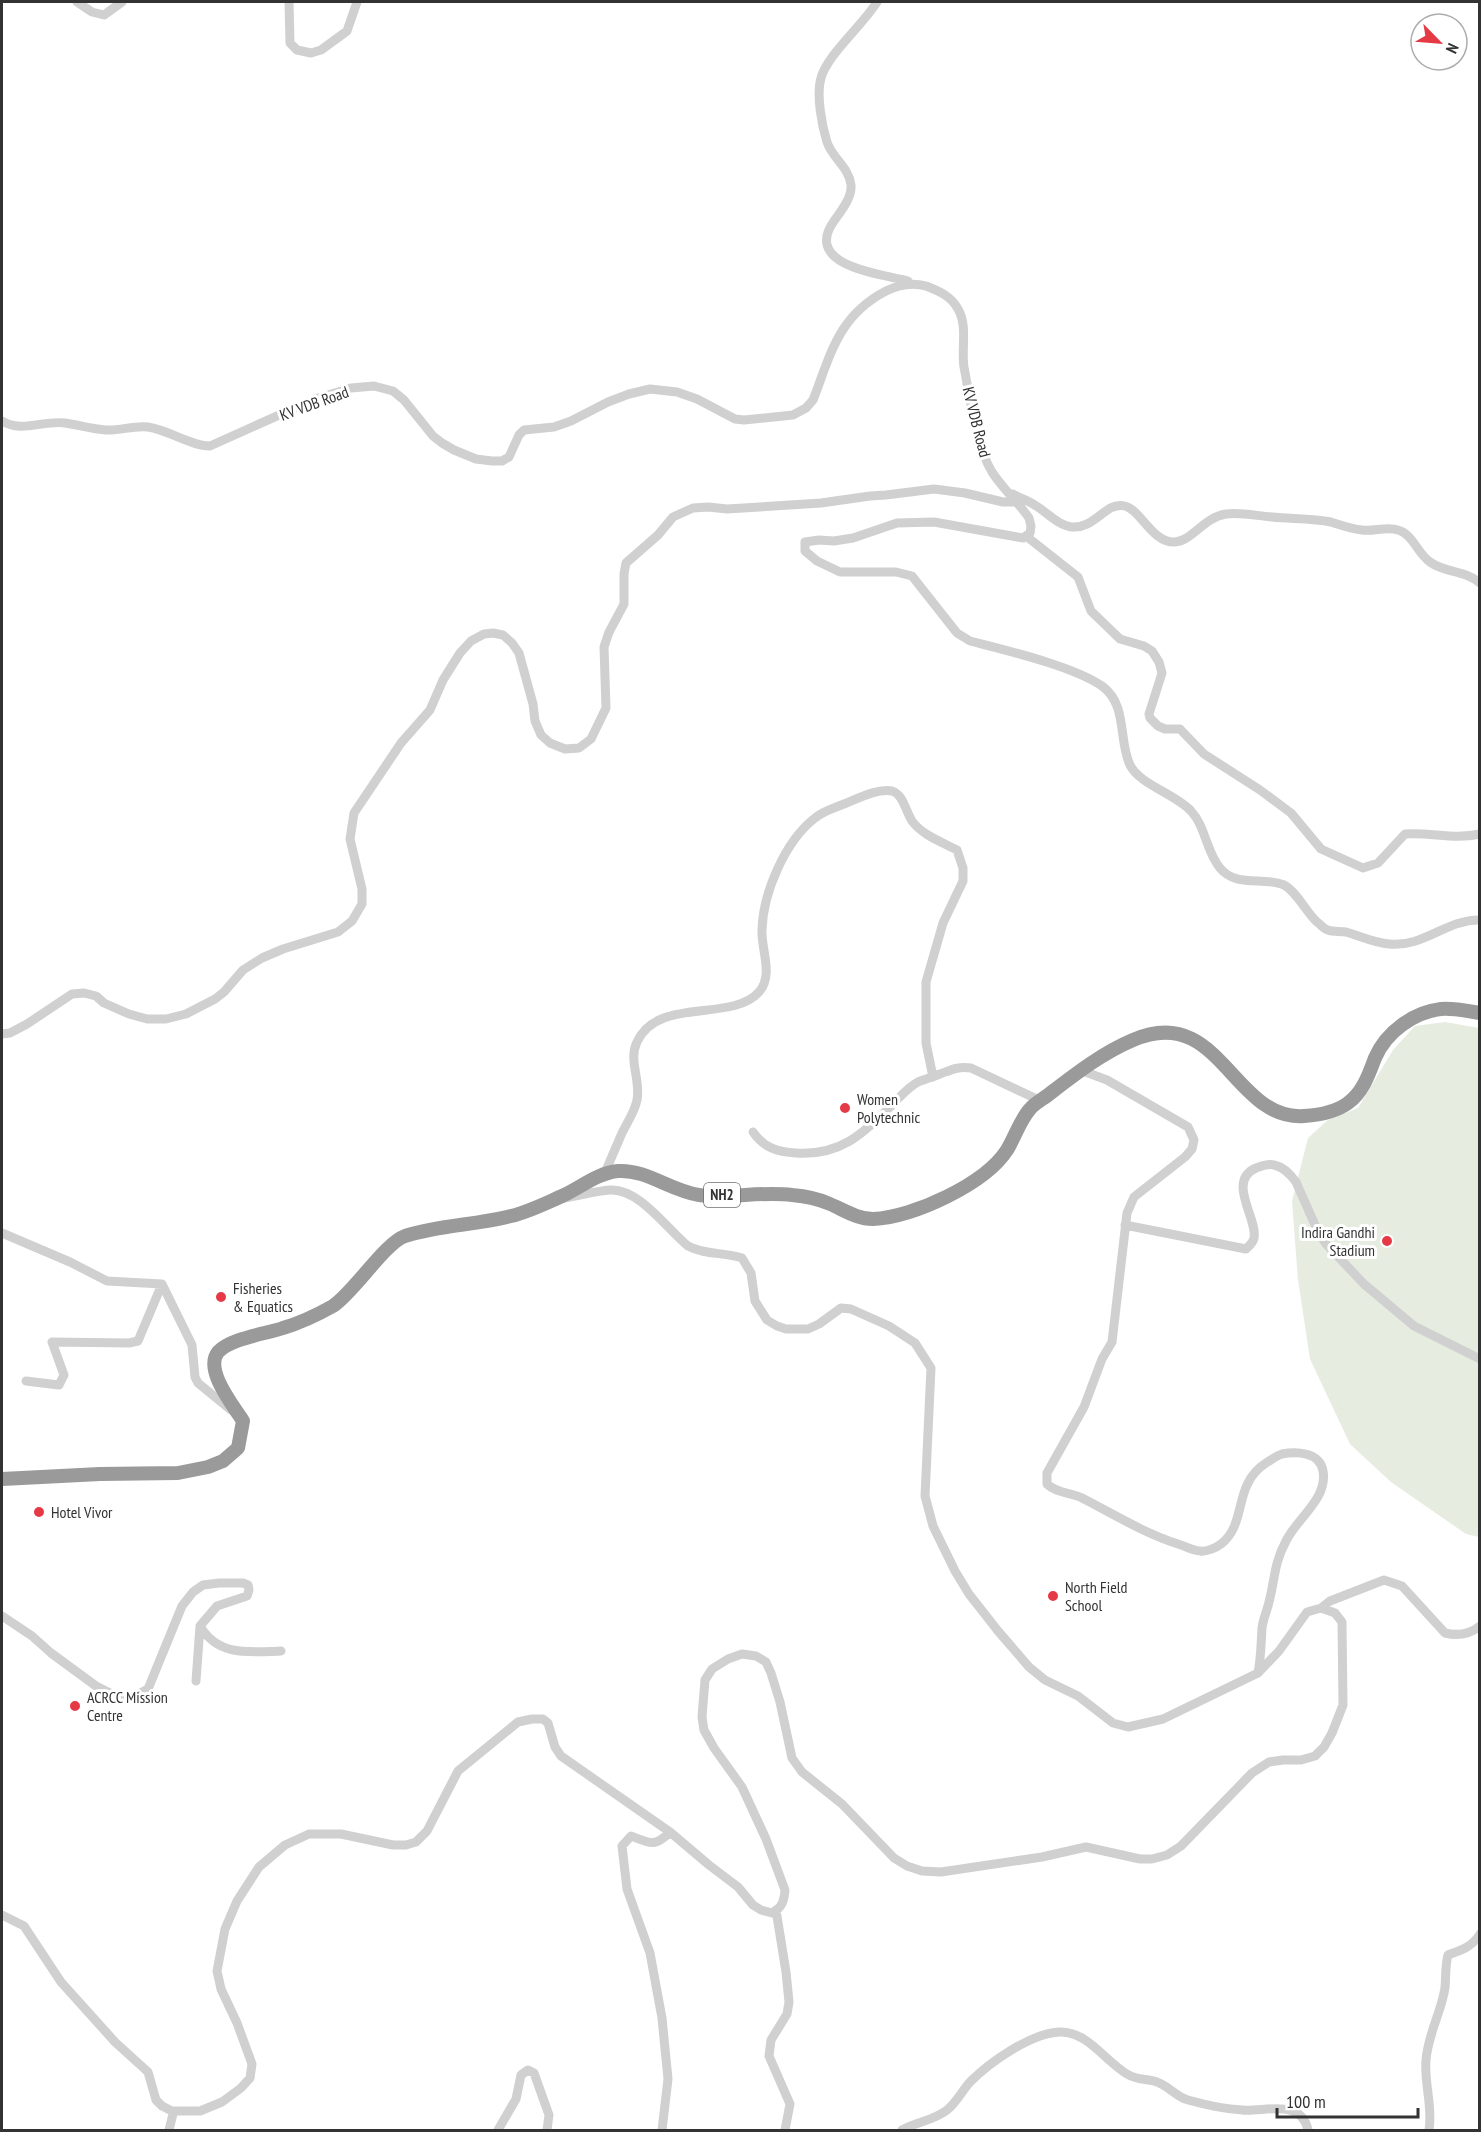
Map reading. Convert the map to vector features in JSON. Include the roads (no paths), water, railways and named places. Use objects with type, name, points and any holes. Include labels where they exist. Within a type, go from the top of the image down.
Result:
[{"type":"highway","name":"NH2","points":[[243,1421],[221,1386],[213,1366],[217,1353],[233,1342],[283,1328],[337,1304],[400,1237],[513,1216],[613,1171],[632,1171],[698,1195],[790,1194],[825,1201],[861,1217],[870,1219],[884,1217],[925,1207],[970,1184],[991,1169],[1006,1151],[1029,1109],[1080,1070],[1132,1040],[1158,1032],[1183,1036],[1215,1053],[1246,1091],[1266,1105],[1290,1115],[1303,1116],[1335,1111],[1350,1102],[1360,1091],[1377,1053],[1397,1028],[1421,1014],[1442,1009],[1479,1013]]},
{"type":"highway","points":[[2,1479],[178,1473],[208,1467],[223,1461],[238,1448],[243,1421]]},
{"type":"street","points":[[77,2],[92,12],[104,15],[122,2]]},
{"type":"street","points":[[289,2],[290,43],[297,50],[311,53],[321,50],[347,31],[357,2]]},
{"type":"street","points":[[877,2],[829,62],[821,78],[821,108],[825,135],[828,145],[850,178],[851,188],[850,195],[827,233],[826,241],[833,256],[847,266],[920,284]]},
{"type":"street","name":"KV VDB Road","points":[[2,421],[15,426],[51,422],[107,430],[147,427],[203,446],[210,446],[315,399],[351,388],[374,386],[393,391],[405,400],[433,436],[454,450],[476,459],[502,460],[509,457],[519,435],[524,430],[554,427],[608,402],[650,389],[677,392],[697,399],[735,419],[793,415],[806,408],[813,400],[836,339],[851,317],[871,299],[898,285],[920,284],[941,292],[954,302],[960,312],[963,325],[963,358],[984,457],[992,472],[1029,518],[1030,533],[1026,536]]},
{"type":"street","points":[[2,1034],[10,1033],[27,1024],[72,994],[84,993],[96,996],[104,1003],[147,1019],[166,1020],[186,1014],[215,999],[243,970],[262,958],[338,932],[352,921],[362,904],[362,889],[350,839],[354,813],[397,750],[430,710],[443,680],[460,653],[471,641],[484,634],[503,635],[519,653],[533,704],[535,721],[541,735],[550,743],[566,749],[579,748],[591,739],[606,708],[604,647],[624,604],[624,574],[627,563],[658,535],[673,517],[693,508],[727,509],[821,503],[870,495],[934,489],[965,493],[1003,502],[1016,502]]},
{"type":"street","points":[[1007,491],[1033,504],[1060,523],[1071,527],[1086,525],[1115,505],[1129,507],[1160,537],[1174,542],[1185,538],[1209,519],[1228,513],[1322,521],[1360,530],[1400,530],[1430,562],[1472,576],[1479,583]]},
{"type":"street","points":[[1479,834],[1457,838],[1435,834],[1405,834],[1378,863],[1363,868],[1322,849],[1291,813],[1204,754],[1180,729],[1165,729],[1153,722],[1149,714],[1162,673],[1159,662],[1152,651],[1144,646],[1120,639],[1091,611],[1078,577],[1026,536],[1015,537],[934,522],[897,523],[834,542],[819,540],[805,542],[805,551],[817,561],[840,572],[896,572],[912,576],[957,633],[970,641],[1059,667],[1103,687],[1115,700],[1131,767],[1146,782],[1192,812],[1220,868],[1234,878],[1286,886],[1316,921],[1327,930],[1389,944],[1409,944],[1427,938],[1459,921],[1479,920]]},
{"type":"street","points":[[604,1175],[636,1103],[638,1084],[633,1056],[637,1042],[644,1032],[656,1022],[677,1014],[736,1005],[759,992],[766,980],[762,928],[764,911],[769,890],[786,852],[800,832],[816,816],[847,802],[880,792],[891,791],[897,794],[910,819],[920,830],[957,850],[963,868],[963,881],[943,922],[926,982],[926,1043],[933,1077]]},
{"type":"street","points":[[753,1132],[759,1140],[783,1153],[811,1155],[840,1148],[917,1082],[959,1066],[970,1068],[1041,1101]]},
{"type":"street","points":[[1080,1070],[1107,1080],[1188,1127],[1194,1140],[1192,1149],[1185,1157],[1134,1197],[1127,1213],[1112,1342],[1102,1359],[1084,1407],[1051,1464],[1047,1473],[1047,1484],[1052,1488],[1083,1498],[1154,1536],[1199,1551],[1221,1544],[1229,1535],[1236,1525],[1245,1484],[1262,1466],[1279,1455],[1296,1452],[1318,1460],[1323,1469],[1323,1483],[1305,1516],[1289,1534],[1275,1566],[1264,1617],[1258,1673]]},
{"type":"street","points":[[1125,1225],[1245,1249],[1254,1237],[1244,1195],[1246,1175],[1260,1166],[1275,1165],[1291,1175],[1319,1234],[1364,1284],[1414,1326],[1479,1359]]},
{"type":"street","points":[[550,1200],[612,1190],[632,1195],[647,1206],[688,1246],[696,1250],[731,1254],[742,1258],[751,1273],[755,1301],[767,1320],[777,1326],[786,1329],[808,1329],[841,1308],[851,1309],[889,1326],[915,1343],[931,1368],[925,1496],[933,1526],[955,1570],[969,1594],[1029,1667],[1045,1680],[1078,1696],[1113,1723],[1128,1726],[1163,1719],[1258,1673],[1279,1652],[1307,1612],[1384,1580],[1402,1586],[1445,1633],[1455,1636],[1463,1635],[1474,1631],[1479,1626]]},
{"type":"street","points":[[2,1233],[70,1262],[107,1281],[162,1284]]},
{"type":"street","points":[[162,1284],[192,1345],[195,1377],[198,1383],[243,1421]]},
{"type":"street","points":[[26,1382],[59,1385],[64,1375],[52,1342],[129,1343],[138,1341],[162,1284]]},
{"type":"street","points":[[2,1616],[32,1636],[96,1686],[114,1695],[135,1696],[148,1689],[182,1606],[193,1592],[203,1585],[219,1582],[248,1585],[247,1596],[217,1606],[200,1626],[196,1681]]},
{"type":"street","points":[[2,1915],[24,1926],[61,1982],[115,2042],[148,2072],[156,2100],[162,2106],[172,2111],[200,2111],[222,2102],[242,2088],[250,2078],[252,2064],[221,1989],[217,1971],[225,1929],[237,1901],[259,1867],[285,1845],[309,1834],[341,1834],[393,1845],[416,1842],[427,1831],[458,1771],[518,1722],[543,1719],[548,1724],[555,1747],[561,1756],[670,1832],[738,1887],[753,1905],[772,1913],[780,1908],[784,1901],[784,1890],[766,1839],[742,1787],[714,1748],[705,1730],[702,1717],[705,1680],[712,1669],[728,1659],[742,1654],[756,1656],[766,1662],[780,1702],[792,1758],[802,1772],[842,1804],[894,1858],[908,1866],[922,1871],[941,1872],[1042,1857],[1086,1847],[1140,1859],[1152,1859],[1167,1855],[1181,1846],[1234,1790],[1269,1762],[1301,1760],[1315,1756],[1324,1747],[1343,1705],[1342,1622],[1335,1613],[1321,1608]]},
{"type":"street","points":[[200,1626],[207,1637],[217,1645],[233,1651],[281,1651]]},
{"type":"street","points":[[662,2130],[668,2079],[662,2018],[650,1953],[627,1889],[622,1846],[631,1836],[652,1844],[661,1841],[670,1832]]},
{"type":"street","points":[[776,1911],[789,2002],[787,2014],[771,2040],[769,2056],[790,2104],[785,2130]]},
{"type":"street","points":[[1429,2130],[1431,2118],[1425,2078],[1426,2059],[1445,1986],[1446,1961],[1448,1955],[1475,1942],[1479,1934]]},
{"type":"street","points":[[902,2130],[937,2117],[950,2108],[978,2075],[1022,2042],[1060,2032],[1076,2034],[1089,2041],[1105,2059],[1126,2073],[1138,2080],[1159,2082],[1178,2097],[1244,2111],[1284,2108],[1296,2112],[1307,2124],[1308,2130]]},
{"type":"street","points":[[498,2130],[516,2099],[521,2075],[528,2070],[534,2073],[549,2115],[547,2130]]},
{"type":"street","points":[[169,2130],[172,2111]]},
{"type":"place","name":"Women Polytechnic","points":[[845,1108]]},
{"type":"place","name":"Indira Gandhi Stadium","points":[[1387,1241]]},
{"type":"place","name":"Fisheries & Equatics","points":[[221,1297]]},
{"type":"place","name":"Hotel Vivor","points":[[39,1512]]},
{"type":"place","name":"North Field School","points":[[1053,1596]]},
{"type":"place","name":"ACRCC Mission Centre","points":[[75,1706]]}]
